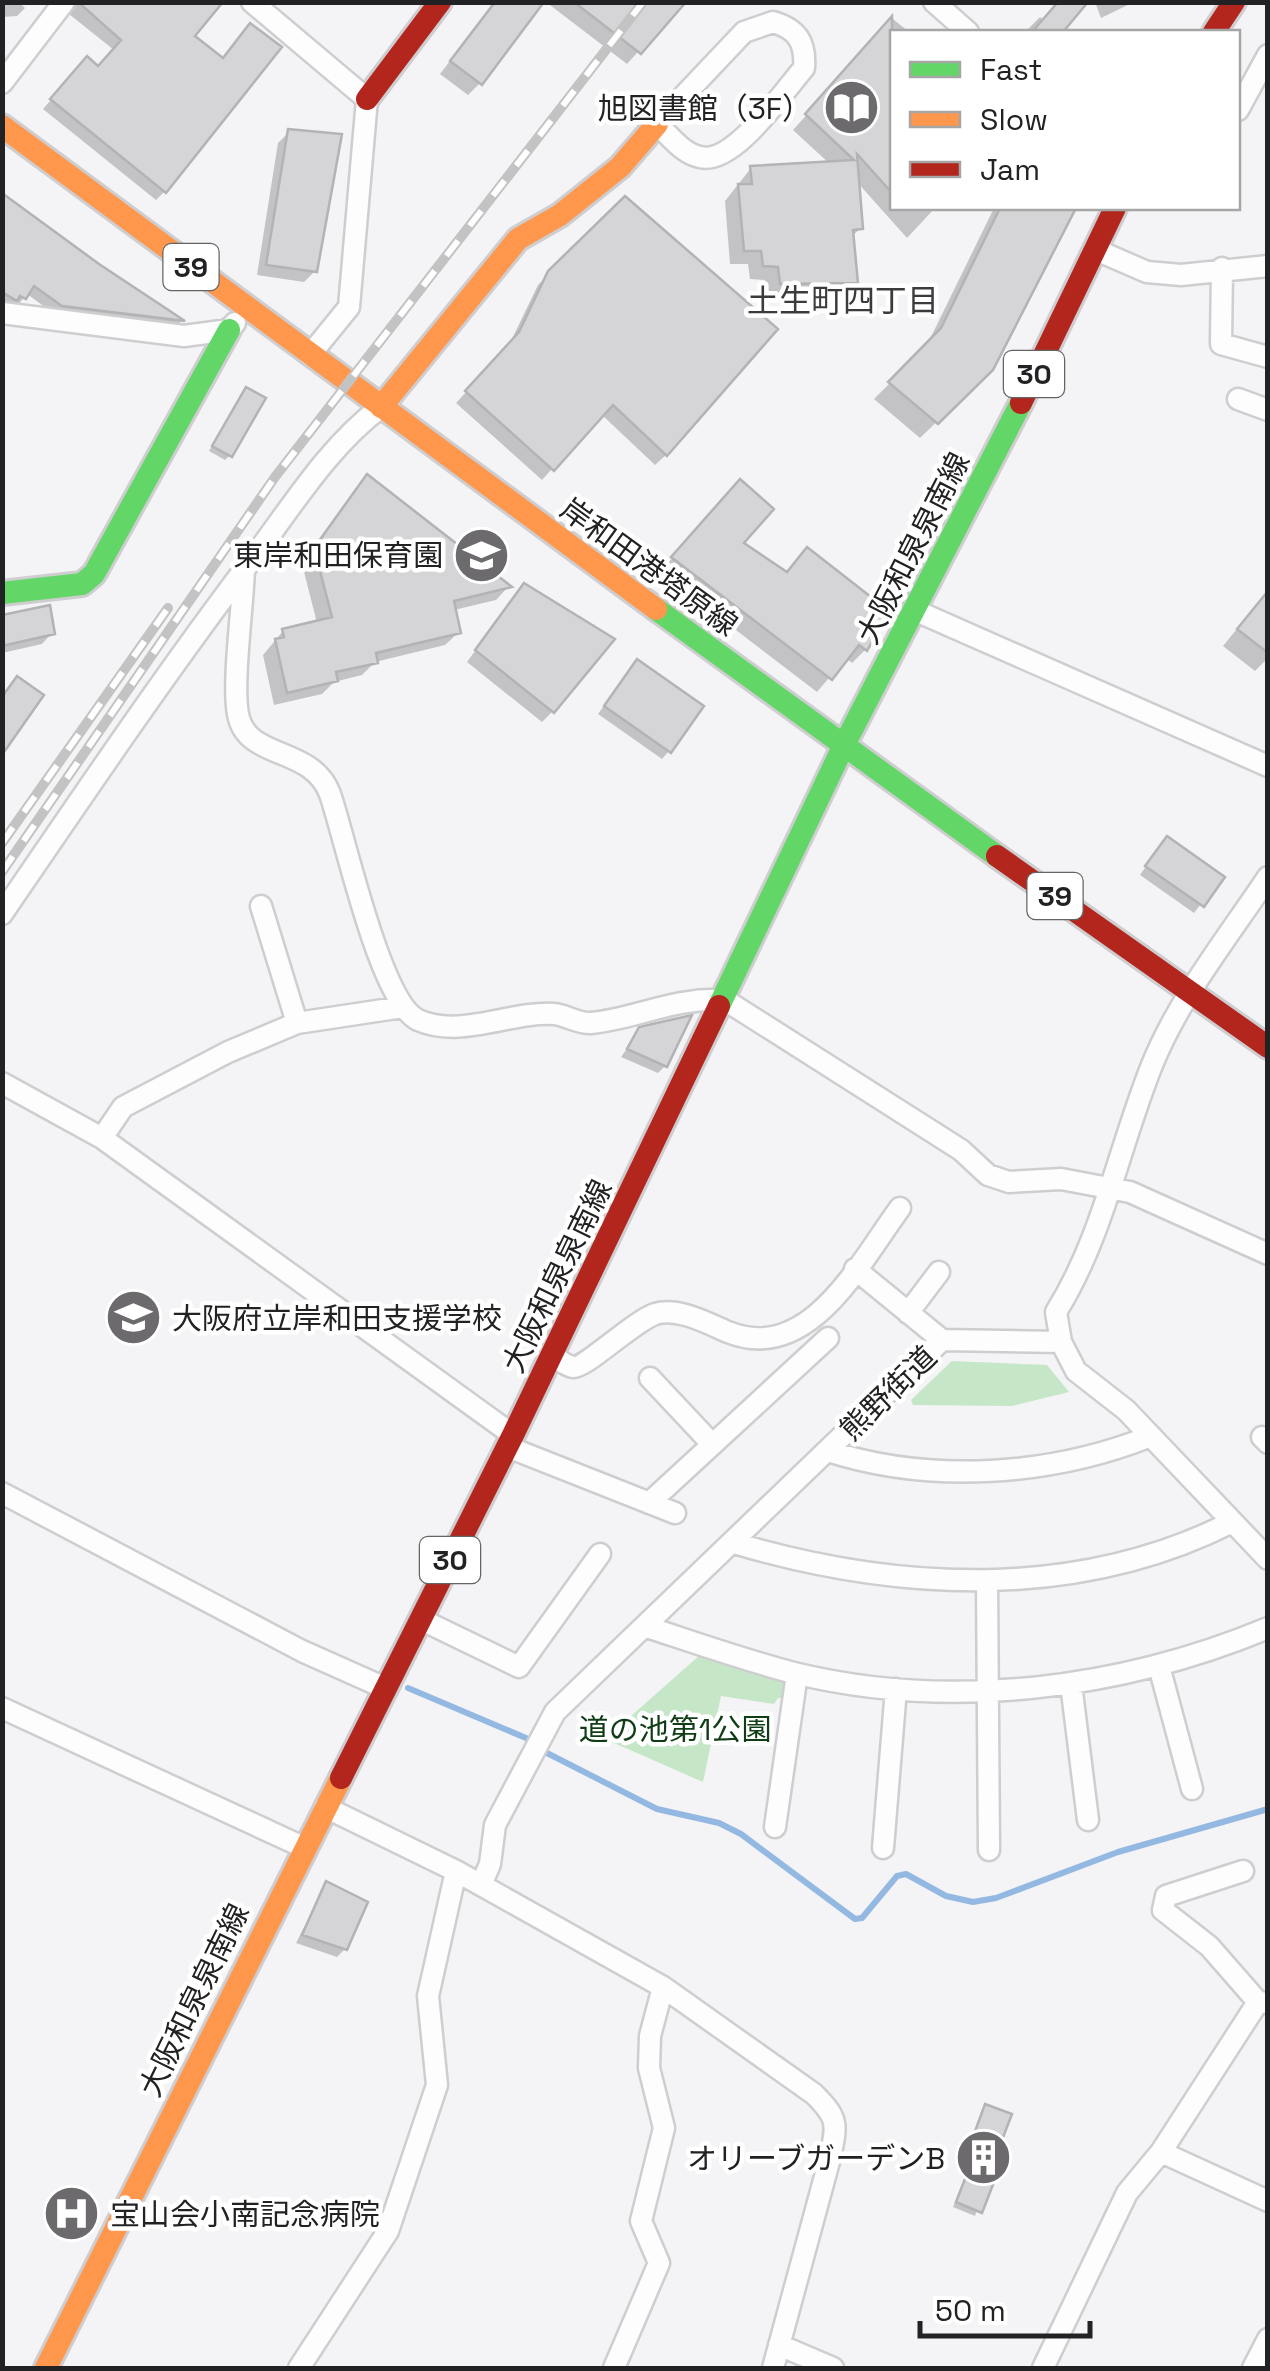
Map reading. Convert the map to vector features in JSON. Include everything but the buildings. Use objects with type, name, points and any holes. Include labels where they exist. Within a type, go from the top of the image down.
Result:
[{"type":"main road","points":[[367,98],[440,2]]},
{"type":"main road","points":[[1215,30],[1234,2]]},
{"type":"main road","points":[[380,407],[518,239],[560,216],[620,167],[656,124]]},
{"type":"main road","name":"岸和田港塔原線","points":[[2,126],[843,747],[1268,1046]]},
{"type":"main road","name":"大阪和泉泉南線","points":[[46,2368],[511,1441],[843,747],[981,485],[1115,210]]},
{"type":"main road","points":[[2,593],[82,584],[94,574],[229,330]]},
{"type":"street","points":[[2,83],[64,2]]},
{"type":"street","points":[[252,2],[367,98],[349,307],[310,355]]},
{"type":"street","points":[[934,2],[966,30]]},
{"type":"street","points":[[773,22],[788,26],[799,37],[805,51],[804,68],[728,155],[706,159],[688,153],[656,124],[744,32],[773,22]]},
{"type":"street","points":[[1240,106],[1268,55]]},
{"type":"street","points":[[1094,248],[1147,272],[1181,275],[1268,266]]},
{"type":"street","points":[[1222,268],[1222,344],[1268,357]]},
{"type":"street","points":[[2,312],[184,336],[229,330],[248,309]]},
{"type":"street","points":[[1238,399],[1268,410]]},
{"type":"street","points":[[2,914],[140,711],[244,569],[348,432],[380,407]]},
{"type":"street","points":[[244,569],[238,715],[250,740],[316,768],[329,790],[373,940],[403,1006],[418,1020],[464,1026],[555,1014],[588,1024],[685,999],[725,1000],[961,1150],[988,1175],[1009,1182],[1061,1179],[1130,1192],[1268,1254]]},
{"type":"street","points":[[914,610],[1268,766]]},
{"type":"street","points":[[1268,876],[1192,992],[1154,1061],[1083,1269],[1056,1312],[1061,1342],[1076,1371],[1152,1436],[1268,1559]]},
{"type":"street","points":[[261,906],[296,1023]]},
{"type":"street","points":[[102,1138],[122,1107],[228,1052],[296,1023],[403,1006]]},
{"type":"street","points":[[2,1083],[102,1138],[511,1441],[675,1513]]},
{"type":"street","points":[[552,1356],[574,1368],[584,1365],[605,1343],[659,1313],[673,1312],[744,1338],[791,1333],[816,1317],[900,1208]]},
{"type":"street","points":[[855,1270],[942,1340]]},
{"type":"street","points":[[908,1313],[939,1272]]},
{"type":"street","points":[[649,1503],[828,1338]]},
{"type":"street","name":"熊野街道","points":[[481,1885],[490,1864],[495,1825],[554,1712],[942,1340],[1061,1342]]},
{"type":"street","points":[[650,1378],[712,1444]]},
{"type":"street","points":[[828,1451],[865,1463],[911,1469],[999,1470],[1087,1456],[1152,1436]]},
{"type":"street","points":[[2,1493],[302,1651],[385,1688]]},
{"type":"street","points":[[734,1543],[858,1574],[987,1581],[1117,1562],[1232,1522]]},
{"type":"street","points":[[420,1618],[519,1667],[600,1554]]},
{"type":"street","points":[[987,1581],[989,1850]]},
{"type":"street","points":[[648,1626],[797,1674],[896,1689],[989,1690],[1071,1684],[1160,1666],[1266,1633]]},
{"type":"street","points":[[1160,1666],[1192,1789]]},
{"type":"street","points":[[775,1827],[797,1674]]},
{"type":"street","points":[[1071,1684],[1088,1820]]},
{"type":"street","points":[[883,1848],[896,1689]]},
{"type":"street","points":[[2,1708],[304,1847]]},
{"type":"street","points":[[325,1807],[481,1885],[664,1987],[814,2094],[833,2113],[836,2128],[830,2158],[773,2368]]},
{"type":"street","points":[[299,2368],[388,2231],[437,2085],[428,1996],[456,1872]]},
{"type":"street","points":[[1043,2368],[1127,2193],[1161,2152],[1263,2002],[1209,1946],[1163,1910],[1166,1896],[1243,1872]]},
{"type":"street","points":[[614,2368],[659,2262],[641,2221],[664,2128],[649,2068],[650,2036],[664,1987]]},
{"type":"street","points":[[1161,2152],[1268,2201]]},
{"type":"street","points":[[1253,2368],[1268,2339]]},
{"type":"street","points":[[779,2344],[833,2368]]},
{"type":"green space","points":[[952,1361],[1047,1365],[1069,1392],[1012,1406],[913,1405],[911,1400]]},
{"type":"green space","name":"道の池第1公園","points":[[700,1655],[782,1679],[788,1699],[778,1698],[774,1704],[721,1696],[703,1782],[605,1739]]},
{"type":"waterway","points":[[408,1688],[526,1738]]},
{"type":"waterway","points":[[545,1752],[657,1809],[719,1823],[741,1834],[855,1919],[862,1918],[897,1876],[906,1874],[946,1896],[973,1902],[996,1898],[1118,1852],[1268,1809]]},
{"type":"railway","points":[[2,872],[275,477],[643,2]]},
{"type":"railway","points":[[2,843],[168,608]]},
{"type":"traffic: fast","points":[[2,593],[82,584],[94,574],[229,330]]},
{"type":"traffic: fast","points":[[719,1006],[843,747],[1021,403]]},
{"type":"traffic: fast","points":[[656,609],[997,856]]},
{"type":"traffic: slow","points":[[381,407],[518,239],[560,215],[620,167],[657,124]]},
{"type":"traffic: slow","points":[[2,126],[656,609]]},
{"type":"traffic: slow","points":[[46,2368],[341,1778]]},
{"type":"traffic: jam","points":[[367,99],[440,2]]},
{"type":"traffic: jam","points":[[1215,30],[1234,2]]},
{"type":"traffic: jam","points":[[1021,403],[1114,210]]},
{"type":"traffic: jam","points":[[997,856],[1268,1047]]},
{"type":"traffic: jam","points":[[341,1778],[513,1435],[719,1006]]},
{"type":"place","name":"旭図書館（3F）","points":[[851,108]]},
{"type":"place","name":"東岸和田保育園","points":[[482,555]]},
{"type":"place","name":"大阪府立岸和田支援学校","points":[[133,1318]]},
{"type":"place","name":"オリーブガーデンB","points":[[984,2158]]},
{"type":"place","name":"宝山会小南記念病院","points":[[71,2214]]},
{"type":"district","name":"土生町四丁目","points":[[843,301]]}]
